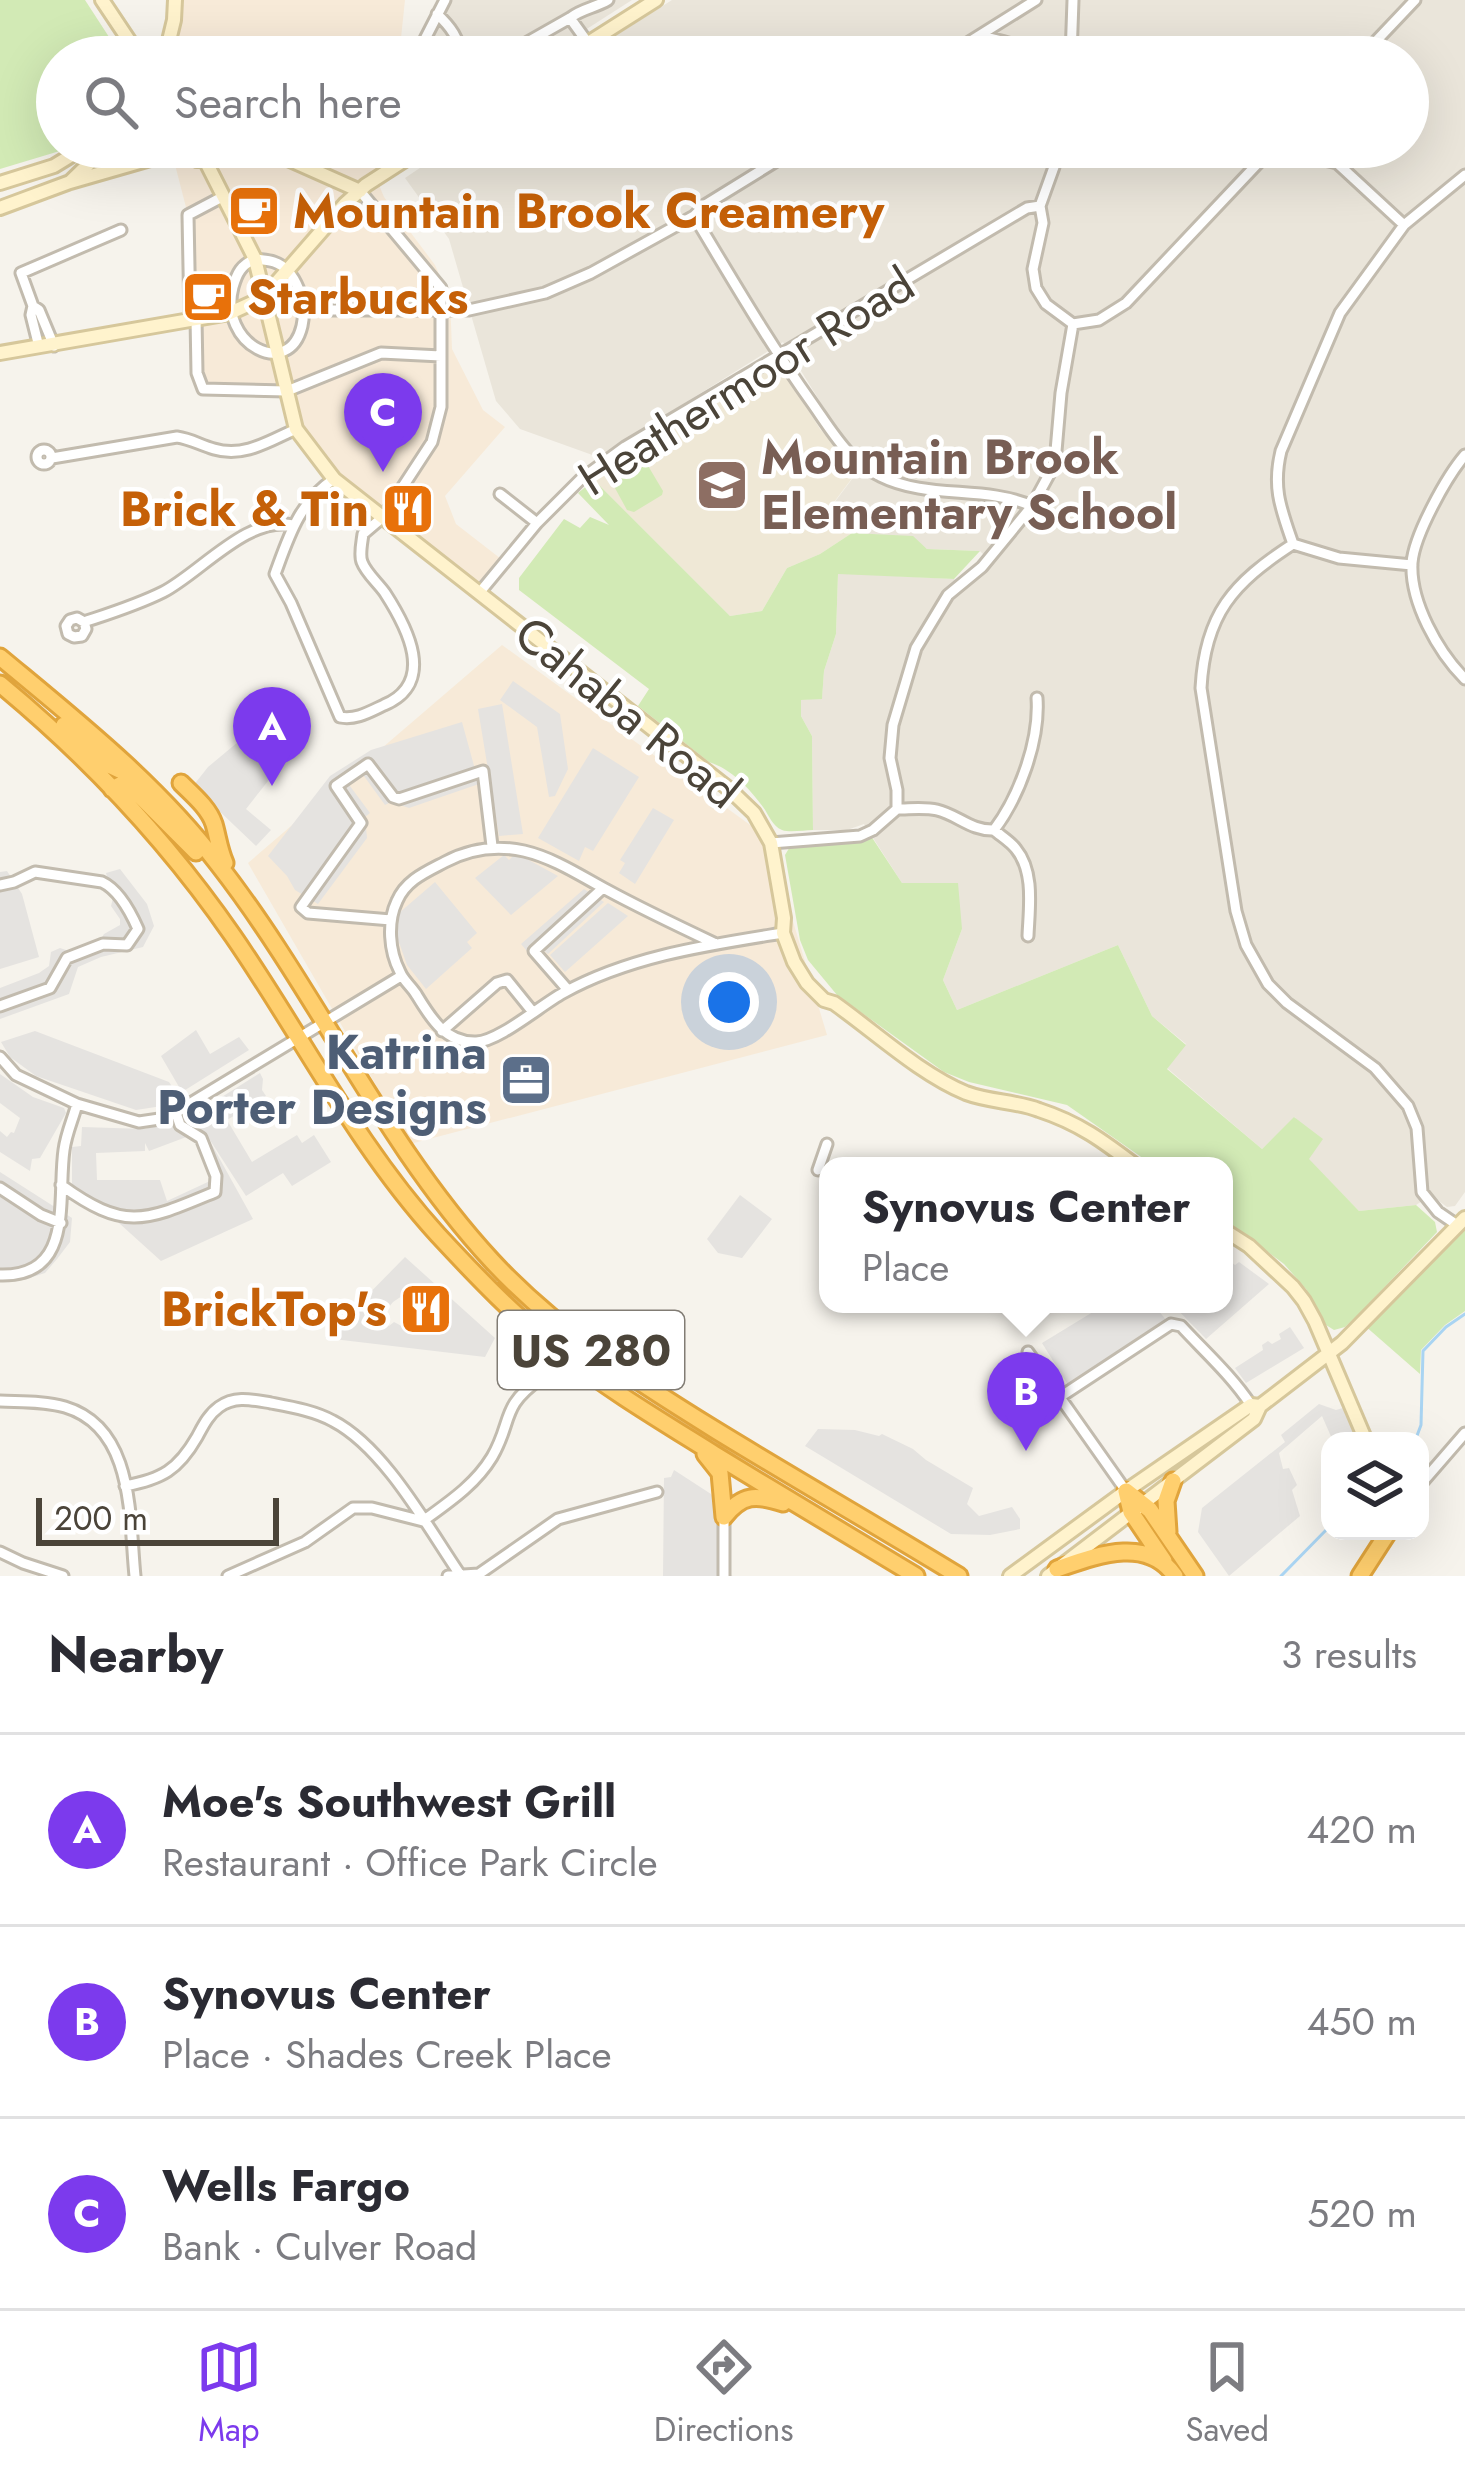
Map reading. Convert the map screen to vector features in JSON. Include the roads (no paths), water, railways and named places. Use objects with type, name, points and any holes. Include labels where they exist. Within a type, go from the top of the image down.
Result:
[{"type":"highway","name":"US 280","points":[[0,658],[88,730],[185,825],[232,883],[392,1132],[454,1216],[521,1292],[589,1349],[661,1397],[957,1574]]},
{"type":"highway","name":"US 280","points":[[0,682],[53,728],[192,880],[388,1174],[499,1299],[584,1370],[916,1576]]},
{"type":"highway","points":[[0,682],[58,720],[111,766],[139,777]]},
{"type":"highway","points":[[182,783],[214,822],[214,840],[232,883]]},
{"type":"highway","points":[[112,789],[120,785],[133,789],[232,883]]},
{"type":"highway","points":[[692,1440],[720,1473],[724,1517]]},
{"type":"highway","points":[[1168,1535],[1166,1501],[1173,1481]]},
{"type":"highway","points":[[1126,1491],[1171,1570]]},
{"type":"highway","points":[[724,1517],[751,1496],[810,1512]]},
{"type":"highway","points":[[1138,1508],[1168,1535],[1195,1576]]},
{"type":"highway","points":[[836,1528],[855,1550],[898,1576]]},
{"type":"highway","points":[[1360,1576],[1383,1540]]},
{"type":"highway","points":[[1053,1573],[1096,1555],[1127,1551],[1150,1554],[1171,1570]]},
{"type":"street","points":[[102,0],[127,36]]},
{"type":"street","points":[[168,36],[175,0]]},
{"type":"street","points":[[426,36],[445,0]]},
{"type":"street","points":[[538,36],[586,7],[608,0]]},
{"type":"street","points":[[599,36],[656,0]]},
{"type":"street","points":[[979,36],[1036,0]]},
{"type":"street","points":[[1071,36],[1072,0]]},
{"type":"street","points":[[1381,36],[1415,0]]},
{"type":"street","points":[[437,14],[456,36]]},
{"type":"street","points":[[570,18],[583,36]]},
{"type":"street","points":[[0,184],[48,168]]},
{"type":"street","name":"Cahaba Road","points":[[70,182],[84,168]]},
{"type":"street","name":"Cahaba Road","points":[[0,208],[119,168]]},
{"type":"street","name":"Cahaba Road","points":[[207,168],[255,259],[296,429],[334,479],[754,813],[777,842],[783,933],[794,962],[824,1000],[964,1092],[1037,1108],[1084,1127],[1124,1157]]},
{"type":"street","points":[[308,168],[360,191],[442,288],[441,407],[432,442],[383,517],[363,534],[360,560],[405,627],[413,677],[409,689],[394,701],[352,719],[340,717],[275,574],[293,525],[308,501],[334,479]]},
{"type":"street","points":[[0,353],[230,313],[263,298],[360,191],[394,168]]},
{"type":"street","points":[[304,310],[485,308],[545,293],[694,216],[766,168]]},
{"type":"street","points":[[1054,168],[1040,206],[1036,288],[1046,304],[1073,324],[1099,320],[1126,303],[1254,168]]},
{"type":"street","points":[[1342,168],[1404,225]]},
{"type":"street","points":[[1293,544],[1278,501],[1276,472],[1340,314],[1404,225],[1465,175]]},
{"type":"street","points":[[224,196],[188,215],[202,389],[287,391],[381,353],[441,356]]},
{"type":"street","name":"Heathermoor Road","points":[[480,592],[580,480],[625,447],[1027,208],[1040,206]]},
{"type":"street","points":[[694,216],[778,355],[840,443],[859,462],[879,476],[923,490],[1011,497],[1032,506]]},
{"type":"street","points":[[46,347],[39,310],[33,306],[21,273],[121,230]]},
{"type":"street","points":[[255,259],[275,262],[289,272],[304,310],[299,336],[289,348],[276,353],[253,349],[230,313],[236,274],[255,259]]},
{"type":"street","points":[[777,842],[848,838],[873,830],[896,809],[890,758],[893,724],[916,648],[948,595],[982,567],[1032,506],[1051,472],[1073,324]]},
{"type":"street","points":[[52,458],[177,437],[242,452],[296,429]]},
{"type":"street","points":[[1465,455],[1423,526],[1412,565],[1421,610],[1435,642],[1465,679]]},
{"type":"street","points":[[500,494],[537,524]]},
{"type":"street","points":[[84,622],[168,590],[254,531],[281,522],[293,525]]},
{"type":"street","points":[[1293,544],[1339,558],[1412,565]]},
{"type":"street","points":[[1010,1576],[1126,1491],[1302,1374],[1368,1316],[1461,1222],[1438,1212],[1422,1192],[1417,1127],[1408,1106],[1375,1068],[1268,984],[1246,945],[1235,911],[1201,688],[1203,660],[1223,606],[1241,581],[1293,544]]},
{"type":"street","points":[[994,830],[1011,808],[1024,776],[1038,713],[1036,698]]},
{"type":"street","points":[[391,920],[308,913],[301,907],[361,823],[336,786],[368,764],[399,799],[483,771],[492,846]]},
{"type":"street","points":[[896,809],[942,811],[979,830],[994,830],[1016,849],[1030,893],[1028,936]]},
{"type":"street","points":[[714,944],[557,863],[526,851],[492,846],[458,855],[414,878],[398,897],[391,920],[400,976],[412,986],[429,1015],[455,1039],[483,1042],[614,968],[783,933]]},
{"type":"street","points":[[0,885],[35,872],[103,882],[133,916],[138,929],[128,945],[103,944],[67,958],[50,988],[0,1006]]},
{"type":"street","points":[[568,990],[534,952],[603,888]]},
{"type":"street","points":[[0,1057],[16,1076],[77,1104],[139,1122],[166,1118],[400,976]]},
{"type":"street","points":[[442,1030],[497,982],[507,980],[532,1011]]},
{"type":"street","points":[[0,1275],[26,1272],[42,1262],[57,1241],[65,1144],[77,1104]]},
{"type":"street","points":[[61,1185],[89,1206],[115,1216],[157,1216],[215,1192],[216,1176],[201,1138],[180,1126],[176,1113]]},
{"type":"street","points":[[822,1157],[827,1144]]},
{"type":"street","points":[[0,1188],[61,1223]]},
{"type":"street","points":[[1233,1235],[1293,1287],[1315,1322],[1362,1432]]},
{"type":"street","points":[[1302,1374],[1313,1356],[1315,1322]]},
{"type":"street","points":[[1053,1573],[1254,1420],[1255,1405],[1181,1326],[1171,1324],[1060,1397]]},
{"type":"street","points":[[1028,1352],[1126,1491]]},
{"type":"street","points":[[423,1521],[471,1486],[494,1454],[512,1404],[541,1379]]},
{"type":"street","points":[[125,1486],[152,1481],[172,1470],[220,1406],[240,1398],[294,1407],[334,1421],[375,1451],[461,1576]]},
{"type":"street","points":[[0,1401],[67,1407],[88,1418],[110,1441],[121,1461],[135,1576]]},
{"type":"street","points":[[1429,1475],[1465,1433]]},
{"type":"street","points":[[448,1576],[479,1574],[558,1519],[657,1492]]},
{"type":"street","points":[[228,1576],[305,1542],[353,1508],[423,1521]]},
{"type":"street","points":[[724,1517],[724,1576]]},
{"type":"street","points":[[0,1552],[63,1576]]},
{"type":"street","points":[[18,1576],[23,1563]]},
{"type":"waterway","points":[[1418,1432],[1423,1351],[1465,1314]]},
{"type":"waterway","points":[[1281,1576],[1321,1535]]},
{"type":"place","name":"Mountain Brook Creamery","points":[[254,211]]},
{"type":"place","name":"Starbucks","points":[[208,297]]},
{"type":"place","name":"Wells Fargo","points":[[383,472]]},
{"type":"place","name":"Mountain Brook Elementary School","points":[[722,485]]},
{"type":"place","name":"Brick & Tin","points":[[408,509]]},
{"type":"place","name":"Moe's Southwest Grill","points":[[272,786]]},
{"type":"place","name":"Katrina Porter Designs","points":[[526,1080]]},
{"type":"place","name":"BrickTop's","points":[[426,1309]]},
{"type":"place","name":"Synovus Center","points":[[1026,1451]]}]
